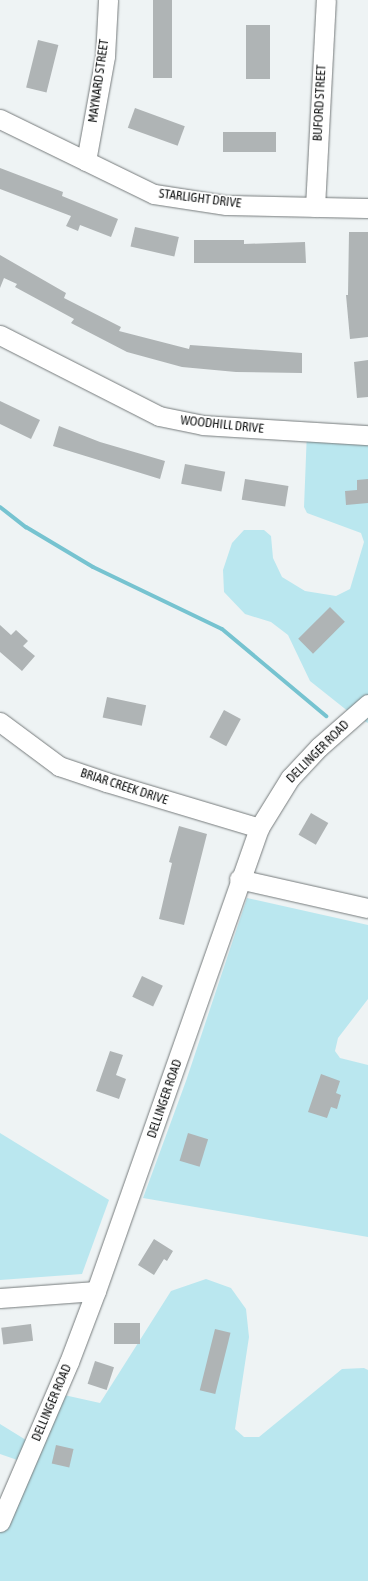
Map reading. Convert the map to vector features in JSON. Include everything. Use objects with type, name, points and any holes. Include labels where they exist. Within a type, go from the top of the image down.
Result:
[{"type":"street","name":"MAYNARD STREET","points":[[86,161],[104,56],[108,0]]},
{"type":"street","name":"BUFORD STREET","points":[[315,207],[326,0]]},
{"type":"street","name":"STARLIGHT DRIVE","points":[[0,119],[154,194],[226,205],[368,208]]},
{"type":"street","name":"WOODHILL DRIVE","points":[[0,335],[159,416],[203,426],[368,435]]},
{"type":"street","name":"DELLINGER ROAD","points":[[0,1522],[69,1362],[96,1291],[172,1081],[239,879],[259,828],[290,778],[319,747],[368,704]]},
{"type":"street","name":"BRIAR CREEK DRIVE","points":[[0,722],[59,766],[106,782],[259,828]]},
{"type":"street","points":[[239,879],[368,908]]},
{"type":"street","points":[[0,1298],[96,1291]]},
{"type":"shaded area","points":[[307,431],[368,435],[368,723],[354,716],[310,681],[288,635],[271,622],[245,614],[224,592],[223,570],[232,543],[244,530],[264,530],[271,536],[273,558],[282,577],[305,591],[336,596],[350,589],[364,542],[361,533],[307,513],[304,507]]},
{"type":"shaded area","points":[[247,898],[368,925],[368,999],[338,1038],[335,1051],[340,1058],[368,1065],[368,1237],[143,1198],[186,1081]]},
{"type":"shaded area","points":[[0,1133],[109,1200],[82,1274],[0,1280]]},
{"type":"shaded area","points":[[206,1279],[231,1288],[246,1309],[249,1337],[235,1429],[244,1437],[259,1437],[342,1369],[364,1368],[368,1370],[368,1581],[0,1581],[0,1522],[26,1463],[0,1454],[0,1424],[34,1445],[55,1393],[100,1403],[171,1291]]},
{"type":"building","points":[[153,0],[172,0],[172,78],[153,78]]},
{"type":"building","points":[[246,25],[270,25],[270,79],[246,79]]},
{"type":"building","points":[[38,40],[58,45],[47,93],[26,88]]},
{"type":"building","points":[[135,108],[185,126],[178,146],[128,128]]},
{"type":"building","points":[[223,132],[276,132],[276,152],[223,152]]},
{"type":"building","points":[[0,168],[63,192],[62,196],[118,219],[111,237],[80,225],[78,231],[66,226],[71,216],[0,189]]},
{"type":"building","points":[[135,227],[179,237],[174,257],[131,246]]},
{"type":"building","points":[[349,232],[368,232],[368,337],[350,339],[346,295],[348,295]]},
{"type":"building","points":[[194,240],[244,240],[244,244],[305,242],[306,263],[194,263]]},
{"type":"building","points":[[0,255],[66,293],[64,298],[121,327],[119,331],[189,349],[190,345],[302,353],[302,373],[236,372],[182,367],[127,352],[71,323],[74,319],[15,287],[17,284],[4,278],[0,288]]},
{"type":"building","points":[[368,360],[368,397],[357,398],[354,362]]},
{"type":"building","points":[[0,401],[40,420],[31,439],[0,424]]},
{"type":"building","points":[[59,426],[100,442],[165,461],[160,479],[53,446]]},
{"type":"building","points":[[185,464],[225,472],[221,491],[181,484]]},
{"type":"building","points":[[245,479],[288,486],[285,507],[242,500]]},
{"type":"building","points":[[368,479],[368,503],[346,505],[345,491],[357,490],[357,480]]},
{"type":"building","points":[[330,607],[345,622],[313,654],[298,639]]},
{"type":"building","points":[[0,625],[11,635],[16,630],[28,641],[23,646],[35,656],[22,671],[0,652]]},
{"type":"building","points":[[107,697],[146,705],[142,726],[103,718]]},
{"type":"building","points":[[224,710],[241,719],[226,746],[209,737]]},
{"type":"building","points":[[311,813],[328,823],[316,845],[298,835]]},
{"type":"building","points":[[179,826],[207,834],[184,925],[159,919],[172,863],[169,862]]},
{"type":"building","points":[[142,976],[163,986],[153,1007],[132,997]]},
{"type":"building","points":[[110,1051],[123,1055],[116,1075],[126,1079],[119,1099],[96,1091]]},
{"type":"building","points":[[321,1074],[340,1081],[336,1093],[341,1095],[337,1109],[331,1107],[327,1118],[308,1112]]},
{"type":"building","points":[[188,1133],[208,1139],[200,1167],[180,1161]]},
{"type":"building","points":[[154,1239],[173,1251],[167,1261],[164,1259],[154,1275],[138,1265]]},
{"type":"building","points":[[114,1323],[140,1323],[140,1344],[114,1344]]},
{"type":"building","points":[[31,1324],[33,1341],[3,1345],[1,1328]]},
{"type":"building","points":[[215,1329],[231,1333],[215,1394],[200,1390]]},
{"type":"building","points":[[95,1361],[114,1367],[107,1390],[88,1384]]},
{"type":"building","points":[[56,1445],[74,1449],[69,1468],[52,1464]]},
{"type":"waterway","points":[[0,507],[26,527],[93,567],[222,629],[326,716]]}]
